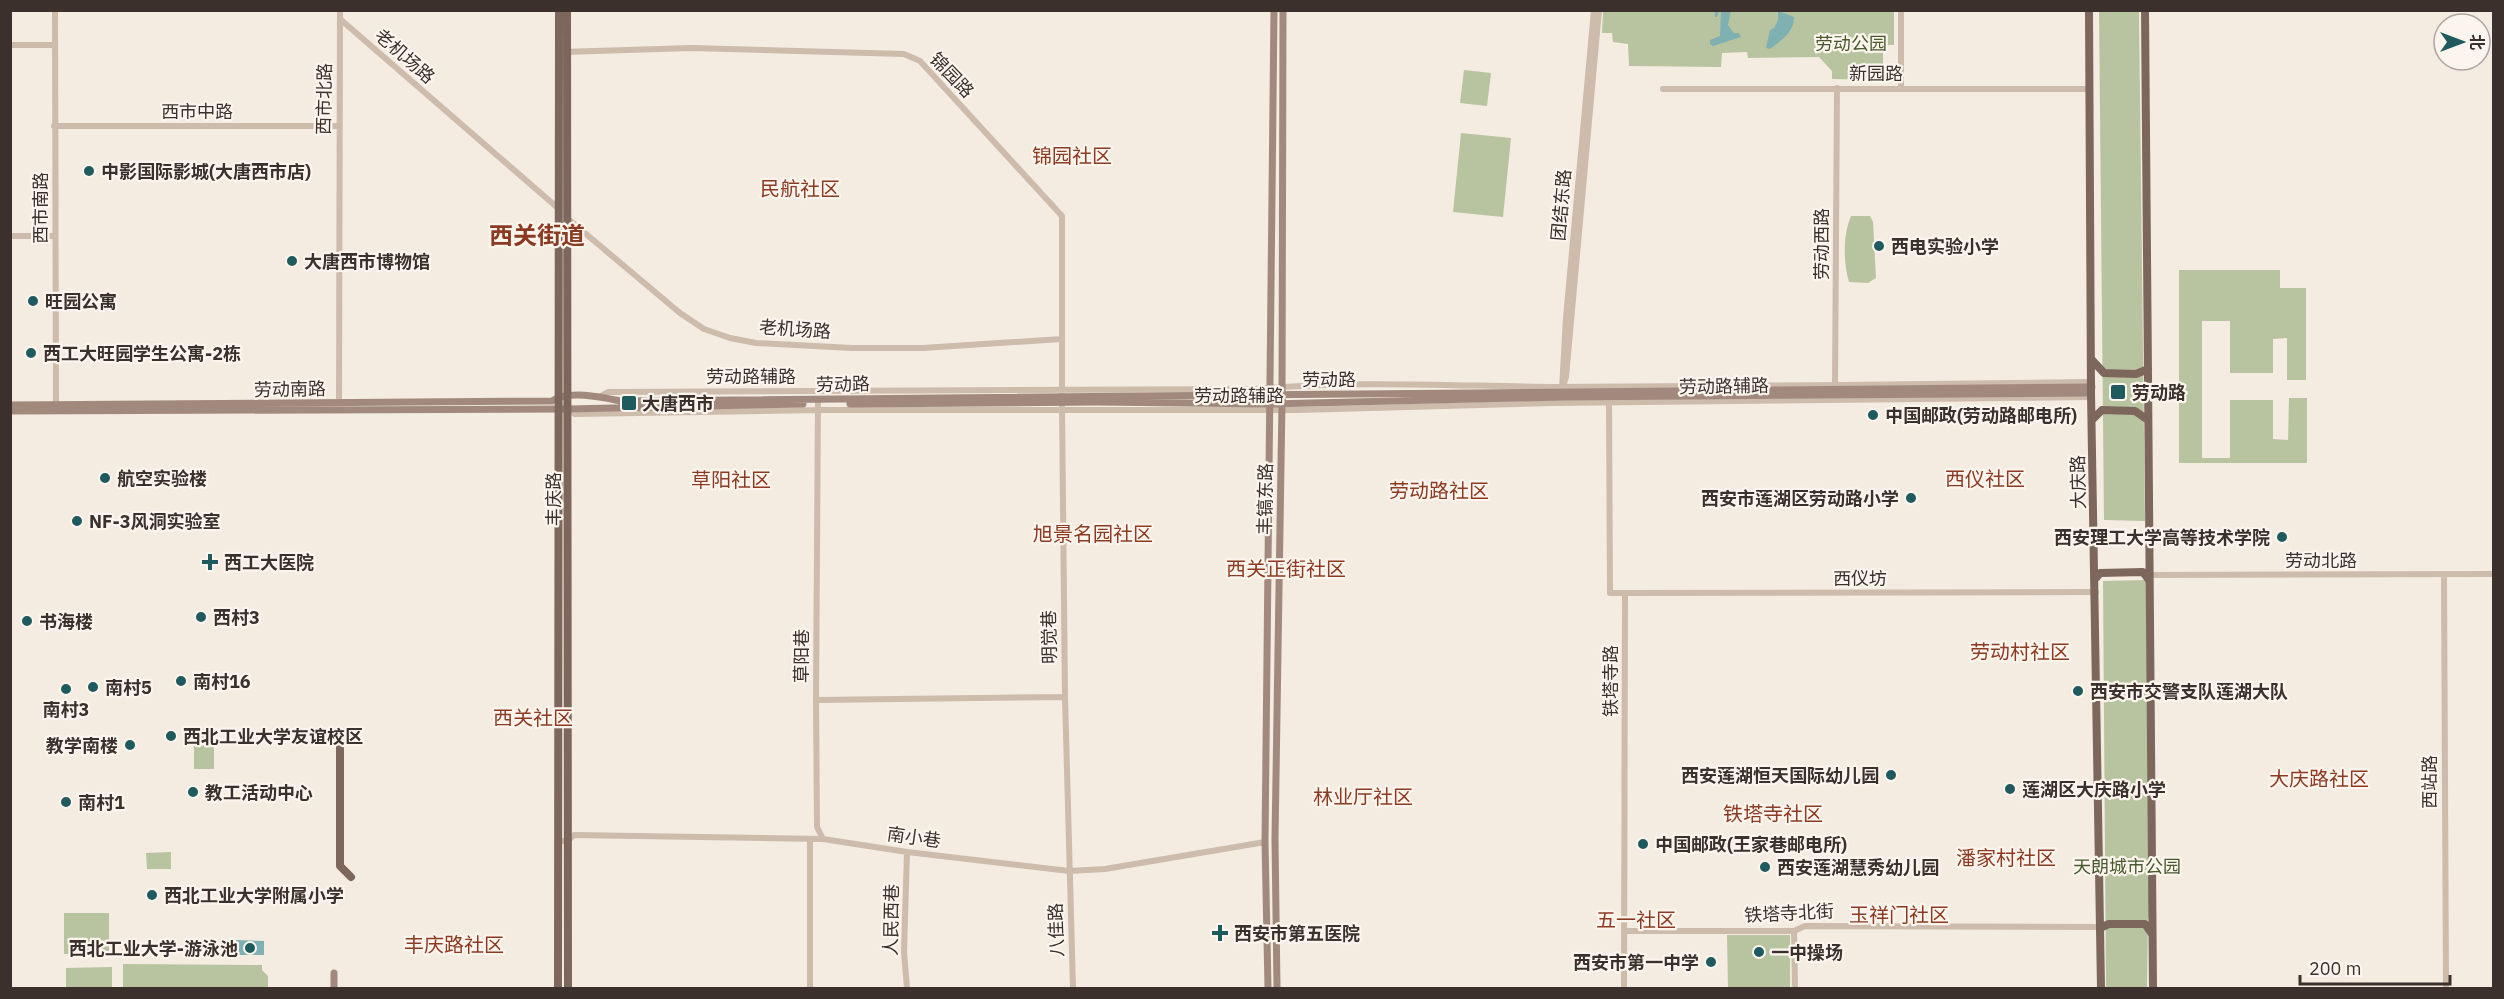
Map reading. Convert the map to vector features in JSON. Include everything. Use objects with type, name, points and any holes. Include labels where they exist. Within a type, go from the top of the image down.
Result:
[{"type":"main road","name":"丰庆路","points":[[559,10],[563,52],[567,218],[567,988]]},
{"type":"main road","name":"丰庆路","points":[[558,988],[559,209],[563,52],[567,10]]},
{"type":"main road","name":"丰镐东路","points":[[1268,988],[1265,842],[1274,10]]},
{"type":"main road","name":"丰镐东路","points":[[1277,988],[1275,839],[1282,399],[1283,10]]},
{"type":"main road","name":"大庆路","points":[[2090,11],[2092,420],[2101,988]]},
{"type":"main road","points":[[2145,11],[2153,988]]},
{"type":"main road","points":[[2092,360],[2104,373],[2136,375],[2148,369]]},
{"type":"main road","name":"劳动路","points":[[568,408],[1062,400],[2092,390]]},
{"type":"main road","name":"劳动南路","points":[[10,405],[552,401],[559,397],[568,397]]},
{"type":"main road","name":"劳动路","points":[[568,397],[599,397],[620,401],[818,404]]},
{"type":"main road","name":"劳动南路","points":[[10,411],[568,408]]},
{"type":"main road","points":[[2092,420],[2102,410],[2135,411],[2148,420]]},
{"type":"main road","points":[[2095,563],[2099,568],[2139,567],[2149,560]]},
{"type":"main road","points":[[2096,578],[2100,573],[2143,572],[2149,577]]},
{"type":"main road","points":[[340,741],[340,866],[351,877]]},
{"type":"main road","points":[[2100,924],[2106,920],[2148,919],[2152,913]]},
{"type":"main road","points":[[2100,924],[2145,924],[2150,929],[2153,938]]},
{"type":"main road","points":[[334,973],[334,988]]},
{"type":"street","name":"西市南路","points":[[55,10],[56,405]]},
{"type":"street","name":"西市北路","points":[[339,403],[340,10]]},
{"type":"street","name":"团结东路","points":[[1562,395],[1565,330],[1594,10]]},
{"type":"street","points":[[1562,395],[1566,377],[1599,10]]},
{"type":"street","points":[[1901,10],[1901,88]]},
{"type":"street","name":"老机场路","points":[[340,19],[559,209]]},
{"type":"street","points":[[10,45],[54,45]]},
{"type":"street","name":"锦园路","points":[[563,52],[690,48],[904,54],[920,61],[1062,216],[1062,400]]},
{"type":"street","name":"劳动西路","points":[[1835,392],[1837,88]]},
{"type":"street","name":"新园路","points":[[1663,89],[2090,89]]},
{"type":"street","name":"西市中路","points":[[54,126],[339,126]]},
{"type":"street","name":"老机场路","points":[[567,218],[680,313],[704,328],[730,338],[756,343],[876,348],[959,347],[1062,339]]},
{"type":"street","points":[[10,236],[55,236]]},
{"type":"street","name":"劳动路辅路","points":[[599,397],[608,392],[1062,400]]},
{"type":"street","points":[[1609,394],[1610,593],[1625,595]]},
{"type":"street","name":"劳动路辅路","points":[[818,404],[1609,394]]},
{"type":"street","name":"明觉巷","points":[[1062,400],[1069,872]]},
{"type":"street","name":"草阳巷","points":[[818,404],[816,700],[1065,697]]},
{"type":"street","name":"劳动北路","points":[[2149,577],[2493,574]]},
{"type":"street","name":"西站路","points":[[2444,575],[2446,988]]},
{"type":"street","name":"西仪坊","points":[[1625,595],[2096,592]]},
{"type":"street","name":"铁塔寺路","points":[[1624,988],[1625,595]]},
{"type":"street","points":[[816,700],[817,827],[823,839]]},
{"type":"street","name":"南小巷","points":[[558,841],[568,841],[574,835],[823,839],[1069,872],[1105,869],[1265,842]]},
{"type":"street","points":[[810,840],[810,988]]},
{"type":"street","name":"人民西巷","points":[[908,852],[904,952],[908,988]]},
{"type":"street","name":"八佳路","points":[[1069,872],[1073,988]]},
{"type":"street","name":"铁塔寺北街","points":[[1624,931],[1794,931],[1805,926],[2100,924]]},
{"type":"street","points":[[1794,931],[1795,988]]},
{"type":"green space","name":"劳动公园","points":[[1603,11],[1894,11],[1894,45],[1883,45],[1883,80],[1832,79],[1832,71],[1819,57],[1748,58],[1747,52],[1722,53],[1721,67],[1629,66],[1628,44],[1613,42],[1612,33],[1602,33]]},
{"type":"green space","points":[[2099,11],[2139,11],[2145,521],[2104,520]]},
{"type":"green space","points":[[1464,70],[1491,73],[1487,106],[1460,103]]},
{"type":"green space","points":[[1461,133],[1511,138],[1503,217],[1453,212]]},
{"type":"green space","points":[[1851,216],[1870,216],[1873,222],[1876,278],[1868,283],[1849,282],[1845,249],[1846,232]]},
{"type":"green space","points":[[2179,270],[2280,270],[2280,288],[2306,288],[2306,380],[2287,380],[2287,338],[2273,339],[2273,373],[2230,373],[2230,321],[2202,321],[2202,458],[2230,458],[2230,400],[2273,400],[2273,439],[2288,440],[2289,398],[2307,398],[2307,463],[2179,463]]},
{"type":"green space","name":"天朗城市公园","points":[[2146,580],[2150,915],[2148,919],[2147,988],[2106,988],[2103,581]]},
{"type":"green space","points":[[194,729],[214,729],[214,769],[194,769]]},
{"type":"green space","points":[[171,852],[171,869],[147,869],[146,853]]},
{"type":"green space","points":[[64,913],[109,913],[109,955],[64,954]]},
{"type":"green space","name":"一中操场","points":[[1727,935],[1790,935],[1790,988],[1728,988]]},
{"type":"green space","points":[[123,964],[262,965],[262,970],[268,976],[268,988],[123,988]]},
{"type":"green space","points":[[112,967],[112,988],[66,988],[66,968]]},
{"type":"water","points":[[1721,11],[1731,11],[1728,25],[1734,33],[1739,33],[1741,37],[1713,46],[1710,40],[1720,36]]},
{"type":"water","points":[[1778,11],[1794,17],[1792,27],[1770,49],[1766,48],[1770,30],[1774,28],[1778,20]]},
{"type":"water","name":"西北工业大学-游泳池","points":[[236,940],[264,941],[264,955],[236,955]]},
{"type":"place","name":"中影国际影城(大唐西市店)","points":[[89,171]]},
{"type":"place","name":"西电实验小学","points":[[1879,246]]},
{"type":"place","name":"大唐西市博物馆","points":[[292,261]]},
{"type":"place","name":"旺园公寓","points":[[33,301]]},
{"type":"place","name":"西工大旺园学生公寓-2栋","points":[[31,353]]},
{"type":"place","name":"劳动路","points":[[2118,392]]},
{"type":"place","name":"大唐西市","points":[[629,403]]},
{"type":"place","name":"中国邮政(劳动路邮电所)","points":[[1873,415]]},
{"type":"place","name":"航空实验楼","points":[[105,478]]},
{"type":"place","name":"西安市莲湖区劳动路小学","points":[[1911,498]]},
{"type":"place","name":"NF-3风洞实验室","points":[[77,521]]},
{"type":"place","name":"西安理工大学高等技术学院","points":[[2282,537]]},
{"type":"place","name":"西工大医院","points":[[210,562]]},
{"type":"place","name":"西村3","points":[[201,617]]},
{"type":"place","name":"书海楼","points":[[27,621]]},
{"type":"place","name":"南村16","points":[[181,681]]},
{"type":"place","name":"南村5","points":[[93,687]]},
{"type":"place","name":"南村3","points":[[66,689]]},
{"type":"place","name":"西安市交警支队莲湖大队","points":[[2078,691]]},
{"type":"place","name":"西北工业大学友谊校区","points":[[171,736]]},
{"type":"place","name":"教学南楼","points":[[130,745]]},
{"type":"place","name":"西安莲湖恒天国际幼儿园","points":[[1891,775]]},
{"type":"place","name":"莲湖区大庆路小学","points":[[2010,789]]},
{"type":"place","name":"教工活动中心","points":[[193,792]]},
{"type":"place","name":"南村1","points":[[66,802]]},
{"type":"place","name":"中国邮政(王家巷邮电所)","points":[[1643,844]]},
{"type":"place","name":"西安莲湖慧秀幼儿园","points":[[1765,867]]},
{"type":"place","name":"西北工业大学附属小学","points":[[152,895]]},
{"type":"place","name":"西安市第五医院","points":[[1220,933]]},
{"type":"place","name":"西北工业大学-游泳池","points":[[250,948]]},
{"type":"place","name":"一中操场","points":[[1759,952]]},
{"type":"place","name":"西安市第一中学","points":[[1711,962]]},
{"type":"district","name":"锦园社区","points":[[1072,155]]},
{"type":"district","name":"民航社区","points":[[800,188]]},
{"type":"district","name":"西关街道","points":[[537,235]]},
{"type":"district","name":"西仪社区","points":[[1985,478]]},
{"type":"district","name":"草阳社区","points":[[731,479]]},
{"type":"district","name":"劳动路社区","points":[[1439,490]]},
{"type":"district","name":"旭景名园社区","points":[[1093,533]]},
{"type":"district","name":"西关正街社区","points":[[1286,568]]},
{"type":"district","name":"劳动村社区","points":[[2020,651]]},
{"type":"district","name":"西关社区","points":[[533,717]]},
{"type":"district","name":"大庆路社区","points":[[2319,778]]},
{"type":"district","name":"林业厅社区","points":[[1363,796]]},
{"type":"district","name":"铁塔寺社区","points":[[1773,813]]},
{"type":"district","name":"潘家村社区","points":[[2006,857]]},
{"type":"district","name":"玉祥门社区","points":[[1899,914]]},
{"type":"district","name":"五一社区","points":[[1636,919]]},
{"type":"district","name":"丰庆路社区","points":[[454,944]]}]
